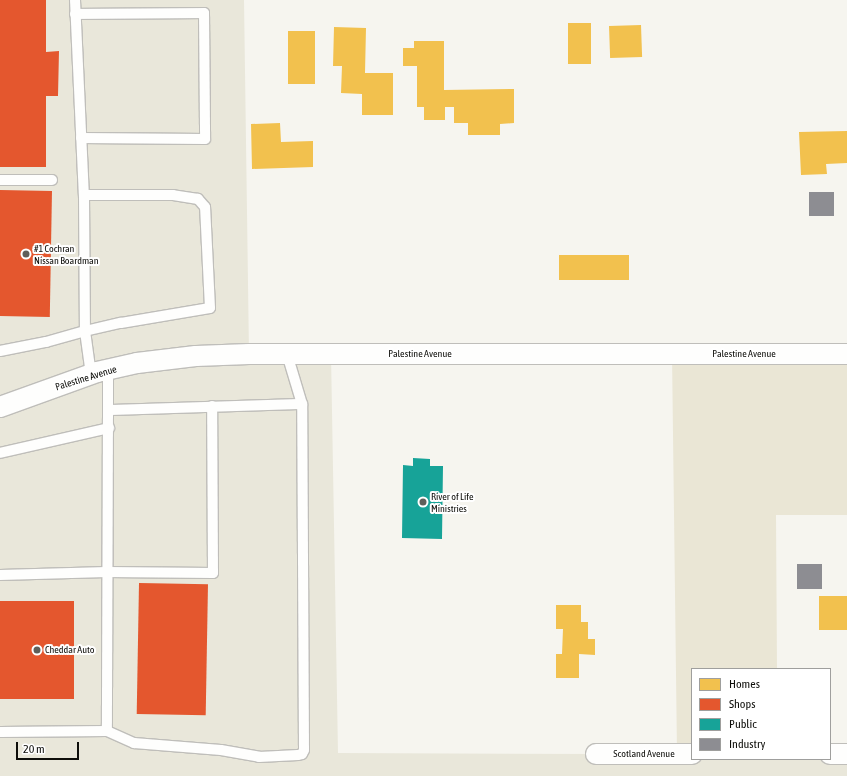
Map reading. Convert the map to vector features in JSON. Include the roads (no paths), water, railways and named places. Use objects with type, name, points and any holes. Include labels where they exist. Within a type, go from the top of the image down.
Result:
[{"type":"street","name":"Palestine Avenue","points":[[0,407],[99,372],[138,363],[196,356],[287,354],[847,354]]},
{"type":"street","name":"Scotland Avenue","points":[[596,754],[691,754]]},
{"type":"street","points":[[831,754],[847,754]]},
{"type":"lane","points":[[75,0],[84,195],[85,331],[99,372],[108,410],[109,428],[107,731]]},
{"type":"lane","points":[[75,14],[204,13],[205,139],[81,138]]},
{"type":"lane","points":[[0,180],[52,180]]},
{"type":"lane","points":[[0,351],[46,342],[121,323],[210,308],[205,207],[198,199],[174,195],[84,195]]},
{"type":"lane","points":[[0,732],[107,731],[134,743],[221,750],[259,757],[302,754],[304,750],[302,404],[287,354]]},
{"type":"lane","points":[[108,410],[302,404]]},
{"type":"lane","points":[[0,575],[107,572],[213,573],[212,406]]},
{"type":"lane","points":[[0,453],[109,428]]},
{"type":"place","name":"#1 Cochran Nissan Boardman","points":[[26,254]]},
{"type":"place","name":"River of Life Ministries","points":[[423,502]]},
{"type":"place","name":"Cheddar Auto","points":[[37,650]]}]
